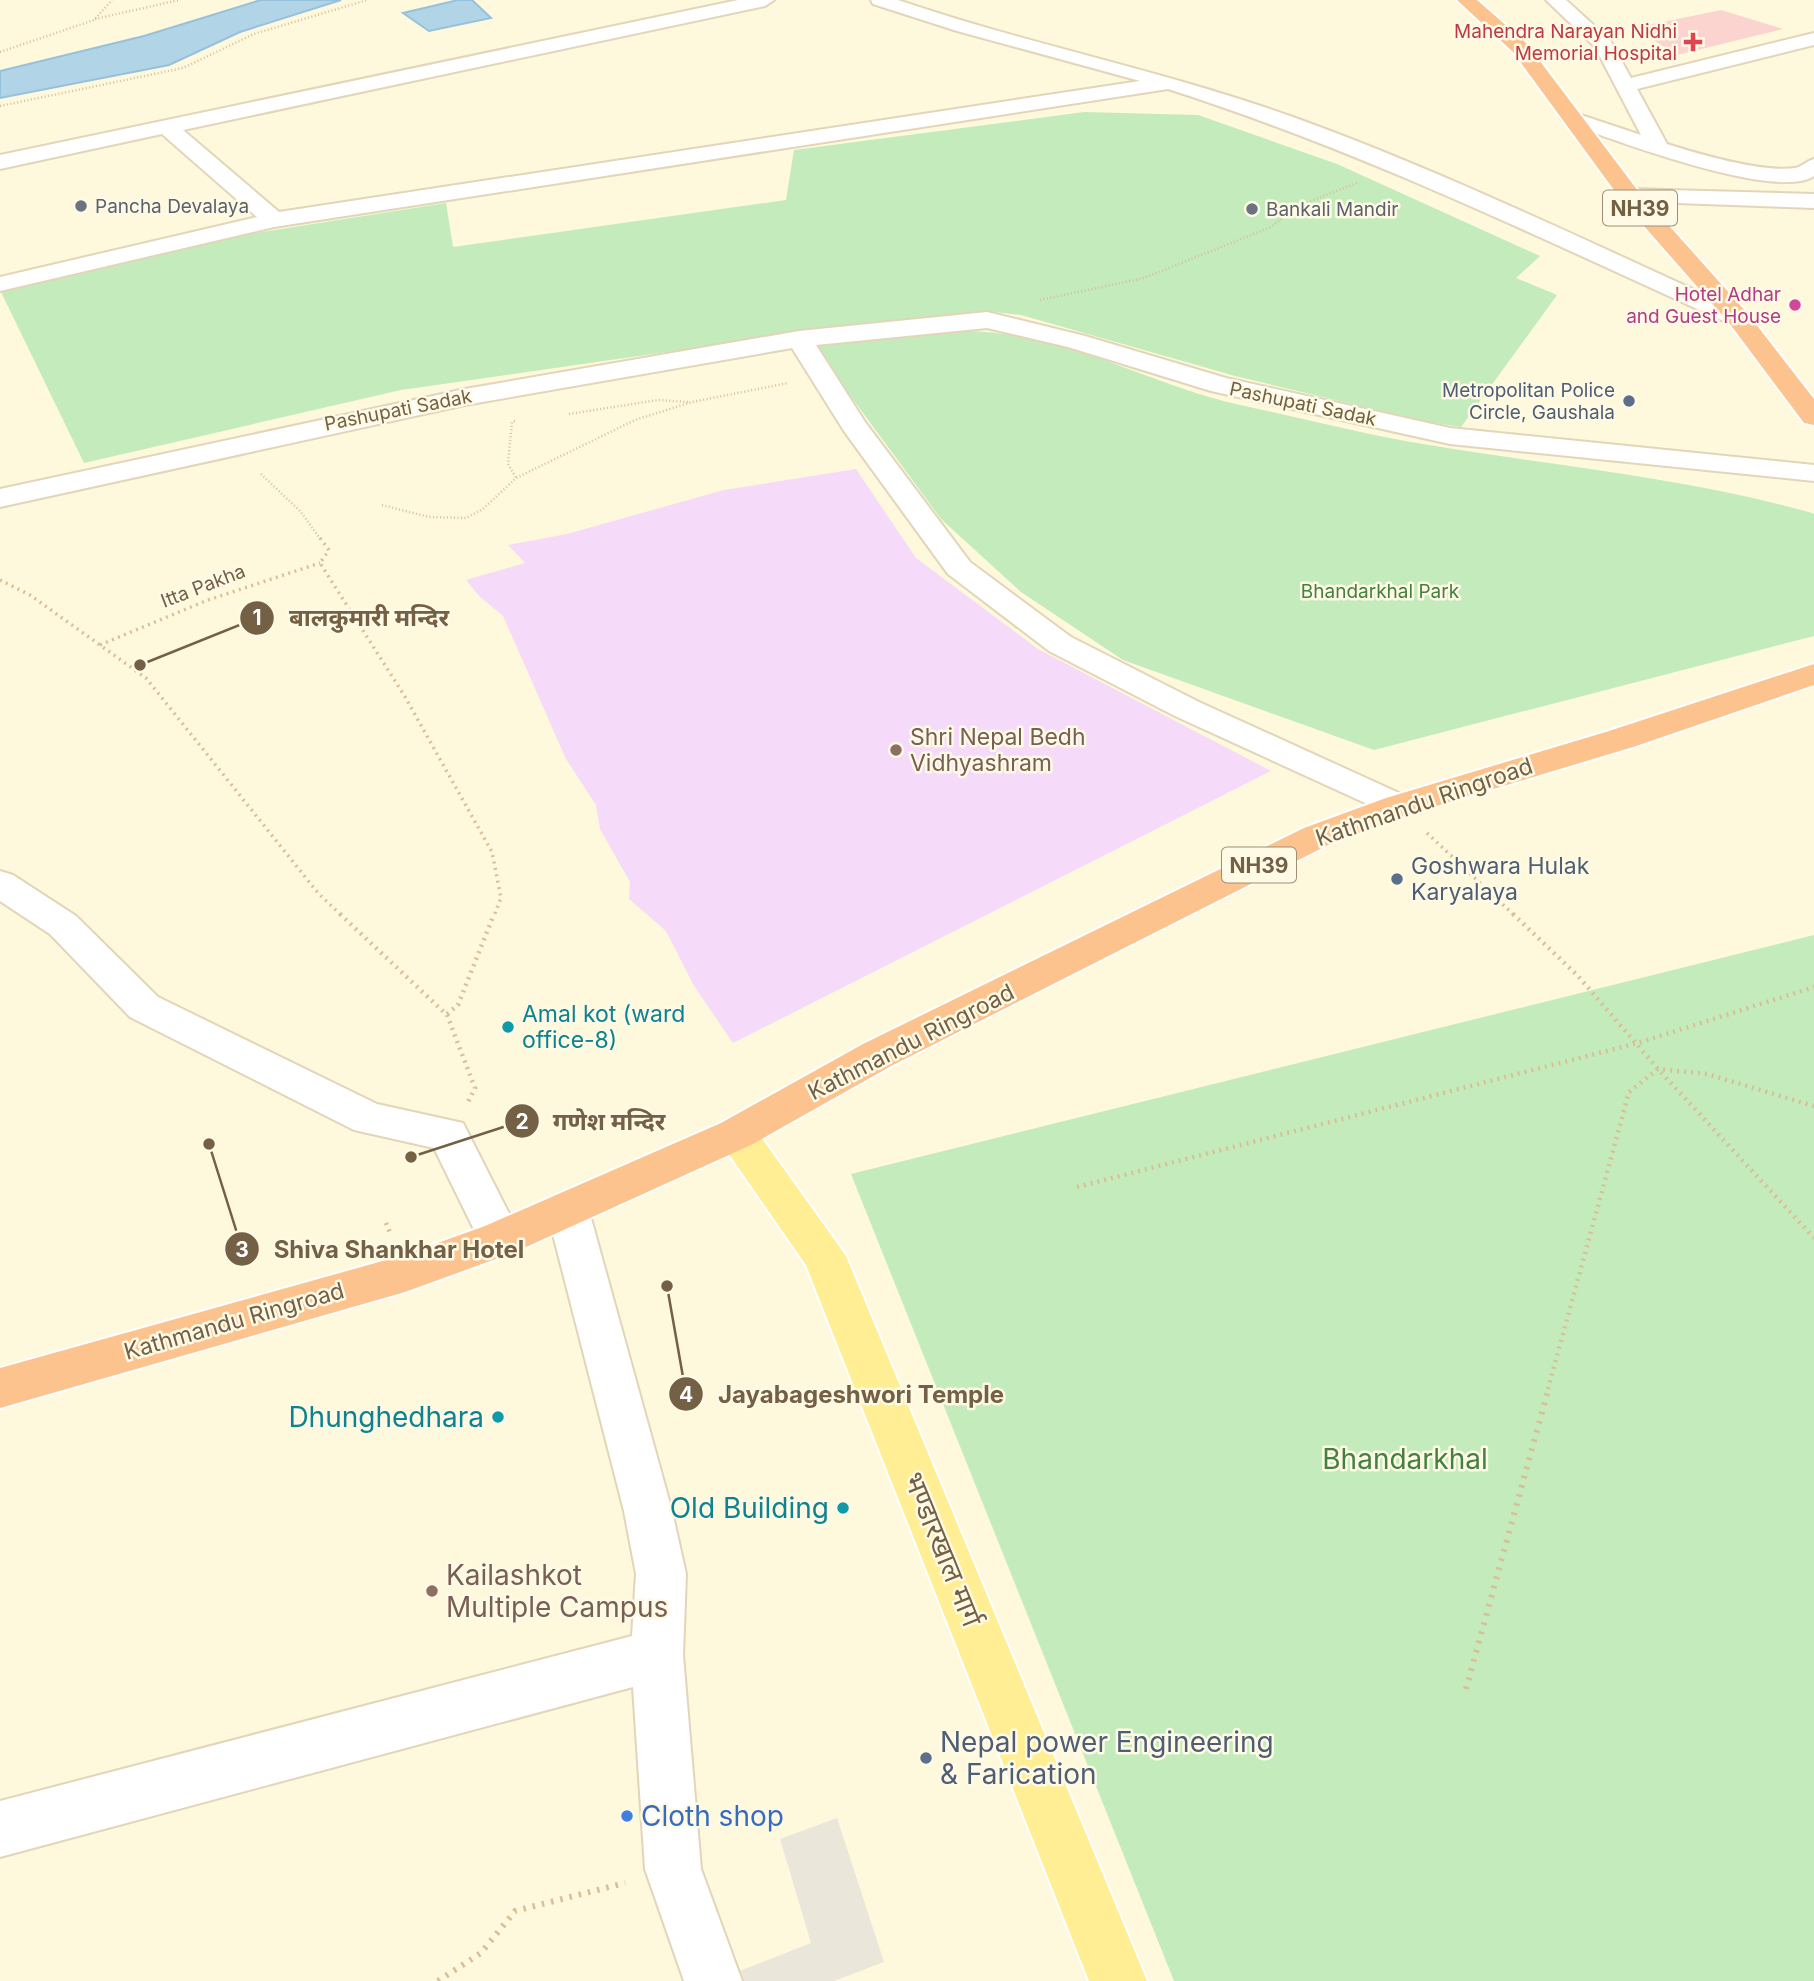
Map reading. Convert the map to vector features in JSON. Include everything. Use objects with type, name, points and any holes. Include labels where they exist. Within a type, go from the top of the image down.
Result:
[{"type":"highway","name":"NH39","points":[[1466,0],[1520,48],[1630,196],[1740,319],[1814,417]]},
{"type":"highway","name":"Kathmandu Ringroad","points":[[0,1388],[405,1273],[500,1239],[736,1134],[877,1055],[1317,836],[1398,806],[1621,739],[1814,674]]},
{"type":"main road","name":"भण्डारखाल मार्ग","points":[[736,1134],[824,1256],[1118,1981]]},
{"type":"street","points":[[0,162],[765,0]]},
{"type":"street","points":[[880,0],[1217,98],[1397,167],[1740,319]]},
{"type":"street","points":[[1555,0],[1603,44],[1659,150]]},
{"type":"street","points":[[1626,85],[1814,39]]},
{"type":"street","points":[[0,284],[274,220],[1168,83]]},
{"type":"street","points":[[1572,118],[1659,150],[1717,166],[1789,175],[1801,175],[1814,166]]},
{"type":"street","points":[[166,126],[274,220]]},
{"type":"street","points":[[1630,196],[1814,201]]},
{"type":"street","name":"Pashupati Sadak","points":[[0,498],[230,445],[453,399],[799,339],[987,320],[1076,341],[1220,385],[1450,436],[1814,473]]},
{"type":"street","points":[[799,339],[916,512],[960,568],[1050,637],[1187,709],[1398,806]]},
{"type":"street","points":[[0,884],[63,925],[144,1007],[369,1119],[448,1134],[500,1239]]},
{"type":"street","points":[[568,1211],[648,1511],[661,1574],[657,1655],[673,1869],[713,1981]]},
{"type":"street","points":[[0,1829],[657,1655]]},
{"type":"path","points":[[94,19],[111,0]]},
{"type":"path","points":[[0,52],[94,19],[179,0]]},
{"type":"path","points":[[0,106],[183,68],[254,34],[366,0]]},
{"type":"path","points":[[987,320],[986,312],[1144,278],[1270,227],[1298,206],[1397,167]]},
{"type":"path","points":[[382,505],[429,517],[466,519],[483,509],[516,478],[635,420],[692,402],[822,375]]},
{"type":"path","points":[[566,414],[657,400],[692,402]]},
{"type":"path","points":[[516,478],[508,464],[508,445],[512,422],[526,420]]},
{"type":"path","points":[[230,445],[300,512],[329,550],[320,563],[404,695],[492,852],[501,898],[458,1005],[447,1014]]},
{"type":"path","name":"Itta Pakha","points":[[99,645],[179,608],[242,585],[320,563]]},
{"type":"path","points":[[0,580],[30,595],[146,678],[318,892],[447,1014],[475,1087],[448,1134]]},
{"type":"path","points":[[1398,806],[1578,976],[1658,1069],[1814,1238]]},
{"type":"path","points":[[1077,1187],[1638,1043],[1814,987]]},
{"type":"path","points":[[1466,1689],[1629,1092],[1658,1069],[1707,1074],[1814,1106]]},
{"type":"path","points":[[438,1981],[481,1952],[515,1911],[673,1869]]},
{"type":"shaded area","name":"Mahendra Narayan Nidhi Memorial Hospital","points":[[1721,10],[1783,29],[1677,55],[1634,28]]},
{"type":"shaded area","name":"Shri Nepal Bedh Vidhyashram","points":[[856,469],[916,558],[1038,649],[1271,771],[733,1043],[694,986],[666,931],[629,899],[630,882],[600,829],[596,805],[566,759],[503,616],[479,596],[466,580],[525,563],[508,545],[567,534],[724,490]]},
{"type":"shaded area","points":[[837,1818],[884,1962],[834,1981],[739,1981],[737,1972],[811,1943],[780,1839]]},
{"type":"green space","points":[[1084,112],[1198,115],[1337,164],[1540,256],[1516,278],[1557,295],[1461,427],[1423,421],[1235,376],[1021,315],[986,311],[806,332],[401,390],[84,463],[0,290],[237,236],[446,203],[453,247],[786,200],[794,150]]},
{"type":"green space","name":"Bhandarkhal Park","points":[[966,331],[1038,340],[1105,360],[1205,396],[1368,434],[1663,480],[1812,513],[1814,636],[1374,750],[1123,660],[1021,592],[941,519],[813,345]]},
{"type":"green space","name":"Bhandarkhal","points":[[1814,935],[1814,1981],[1174,1981],[851,1174]]},
{"type":"water","points":[[261,0],[341,0],[240,32],[169,65],[0,98],[0,71],[144,36]]},
{"type":"water","points":[[458,0],[472,0],[491,18],[429,31],[403,13]]},
{"type":"place","name":"Mahendra Narayan Nidhi Memorial Hospital","points":[[1693,42]]},
{"type":"place","name":"Pancha Devalaya","points":[[81,206]]},
{"type":"place","name":"Bankali Mandir","points":[[1252,209]]},
{"type":"place","name":"Hotel Adhar and Guest House","points":[[1795,305]]},
{"type":"place","name":"Metropolitan Police Circle, Gaushala","points":[[1629,401]]},
{"type":"place","name":"बालकुमारी मन्दिर","points":[[140,665]]},
{"type":"place","name":"Shri Nepal Bedh Vidhyashram","points":[[896,750]]},
{"type":"place","name":"Goshwara Hulak Karyalaya","points":[[1397,879]]},
{"type":"place","name":"Amal kot (ward office-8)","points":[[508,1027]]},
{"type":"place","name":"Shiva Shankhar Hotel","points":[[209,1144]]},
{"type":"place","name":"गणेश मन्दिर","points":[[411,1157]]},
{"type":"place","name":"Jayabageshwori Temple","points":[[667,1286]]},
{"type":"place","name":"Dhunghedhara","points":[[498,1417]]},
{"type":"place","name":"Old Building","points":[[843,1508]]},
{"type":"place","name":"Kailashkot Multiple Campus","points":[[432,1591]]},
{"type":"place","name":"Nepal power Engineering & Farication","points":[[926,1758]]},
{"type":"place","name":"Cloth shop","points":[[627,1816]]}]
